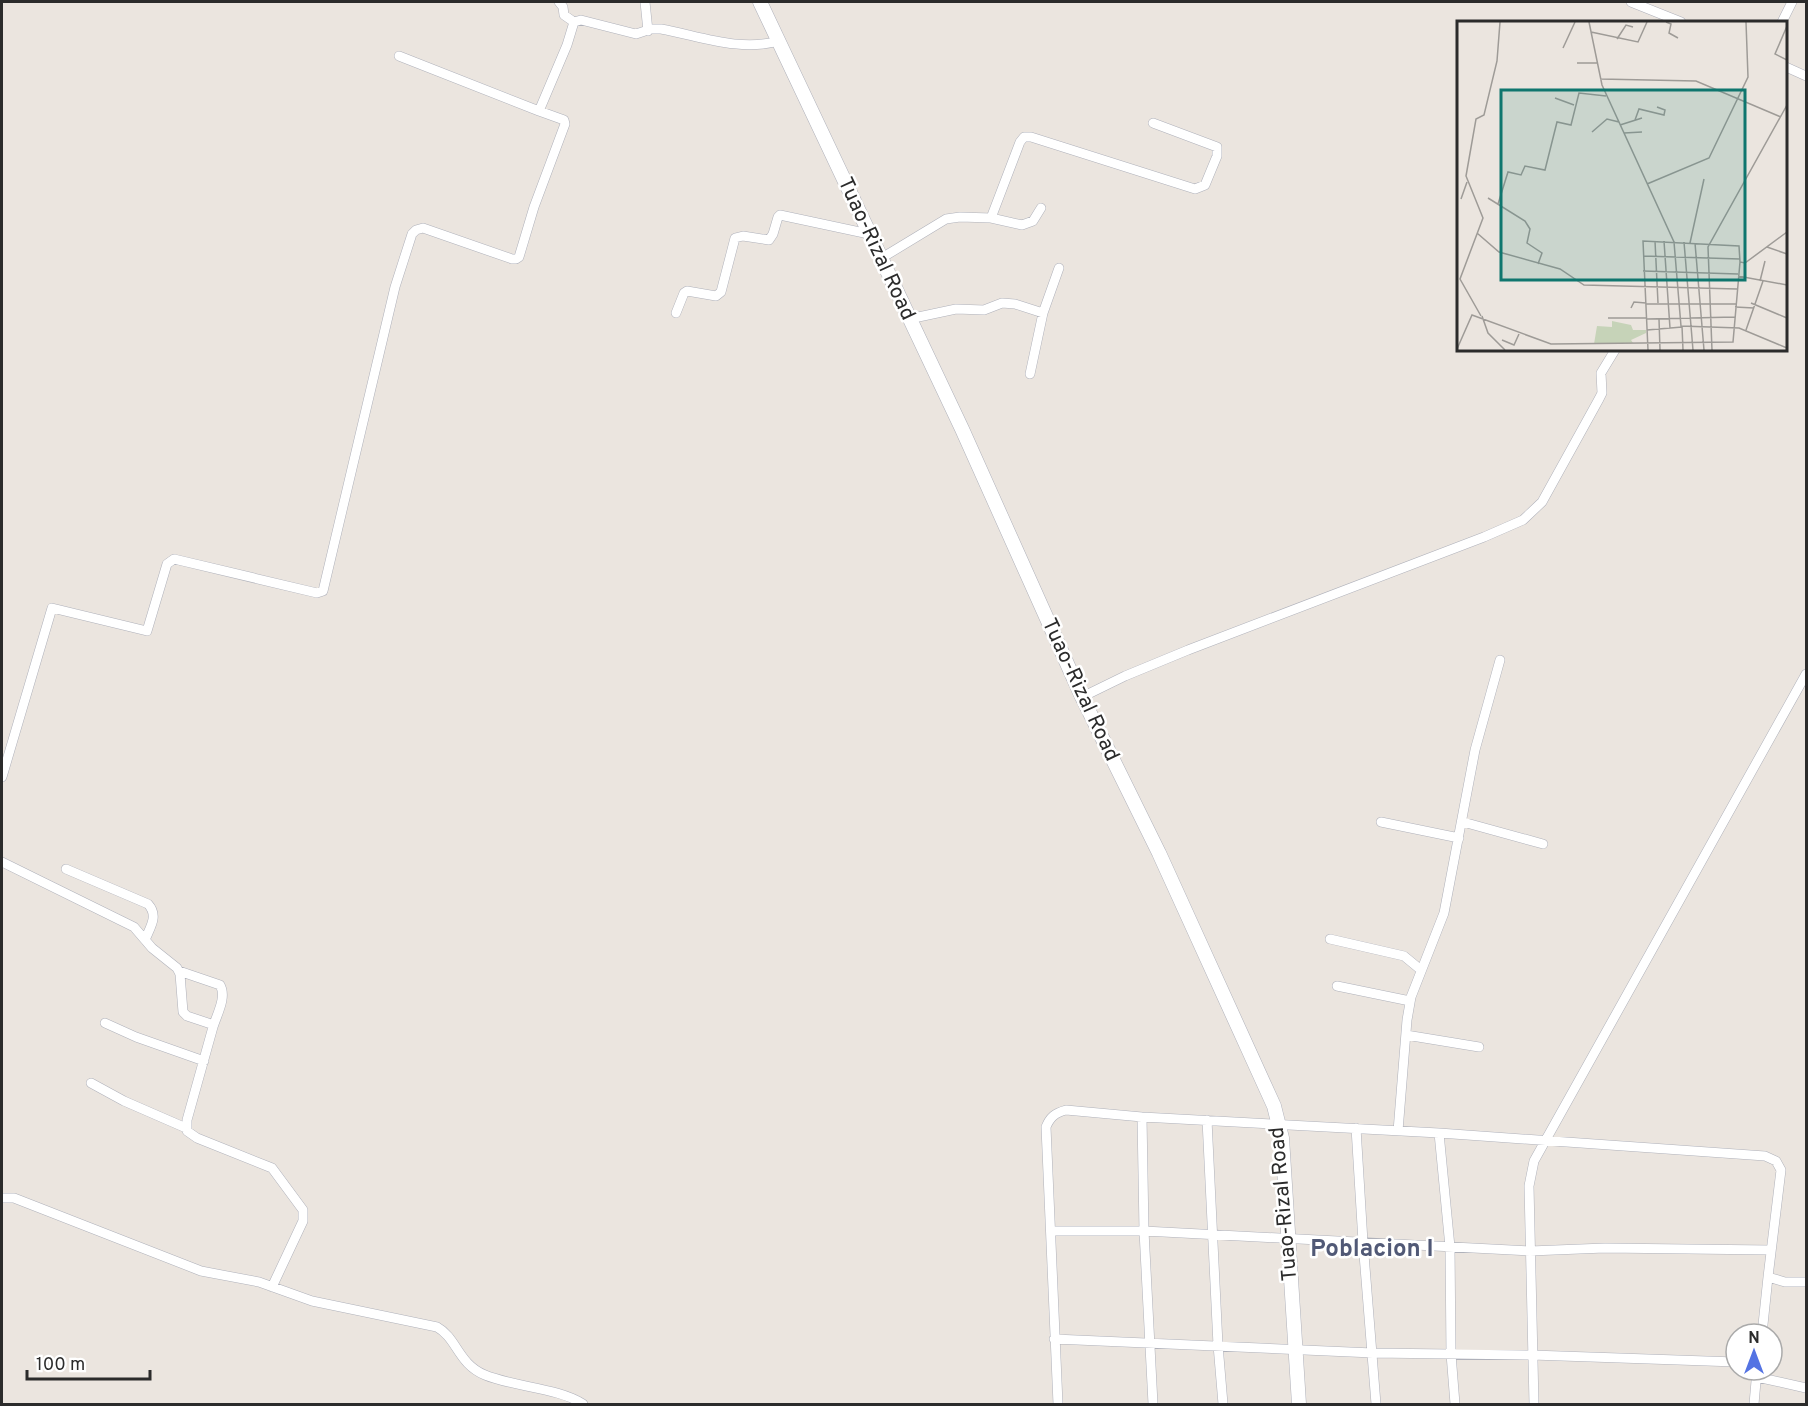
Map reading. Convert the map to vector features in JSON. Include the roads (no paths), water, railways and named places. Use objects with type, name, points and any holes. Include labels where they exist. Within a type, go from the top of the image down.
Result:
[{"type":"main road","name":"Tuao-Rizal Road","points":[[760,2],[962,429],[1082,697],[1159,853],[1274,1106],[1284,1152],[1299,1404]]},
{"type":"street","points":[[559,2],[563,7],[564,15],[574,22]]},
{"type":"street","points":[[645,2],[648,31]]},
{"type":"street","points":[[1631,2],[1678,21]]},
{"type":"street","points":[[1782,21],[1792,2]]},
{"type":"street","points":[[574,22],[581,20],[636,34],[660,28],[722,43],[754,44],[779,41]]},
{"type":"street","points":[[539,111],[567,45],[574,22]]},
{"type":"street","points":[[2,777],[52,608],[147,631],[167,564],[174,559],[317,593],[322,591],[395,287],[412,234],[423,228],[512,259],[518,258],[565,124],[564,120],[399,56]]},
{"type":"street","points":[[1787,68],[1806,76]]},
{"type":"street","points":[[991,219],[1024,136],[1195,189],[1205,185],[1217,147],[1153,123]]},
{"type":"street","points":[[880,259],[946,219],[960,217],[1028,224],[1041,208]]},
{"type":"street","points":[[676,313],[681,298],[687,291],[716,296],[721,292],[735,238],[743,236],[769,240],[780,215],[869,234]]},
{"type":"street","points":[[1030,374],[1043,313],[1059,268]]},
{"type":"street","points":[[909,319],[956,309],[984,310],[1002,303],[1015,304],[1043,313]]},
{"type":"street","points":[[1082,697],[1188,650],[1523,520],[1542,502],[1599,399],[1602,393],[1601,373],[1614,351]]},
{"type":"street","points":[[1398,1131],[1410,1001],[1444,913],[1475,750],[1500,660]]},
{"type":"street","points":[[1534,1404],[1529,1186],[1534,1161],[1806,674]]},
{"type":"street","points":[[1381,822],[1459,838]]},
{"type":"street","points":[[1463,822],[1543,844]]},
{"type":"street","points":[[2,862],[134,927],[152,948],[174,963],[179,971],[183,1012],[213,1027]]},
{"type":"street","points":[[66,869],[146,902],[152,909],[154,918],[145,940]]},
{"type":"street","points":[[1330,939],[1404,956],[1421,970]]},
{"type":"street","points":[[179,971],[220,984],[223,997],[186,1128]]},
{"type":"street","points":[[1337,986],[1410,1001]]},
{"type":"street","points":[[105,1023],[136,1037],[204,1061]]},
{"type":"street","points":[[1406,1035],[1479,1047]]},
{"type":"street","points":[[91,1083],[124,1101],[186,1128],[191,1136],[272,1168],[303,1210],[303,1221],[272,1287]]},
{"type":"street","points":[[1058,1404],[1046,1127],[1052,1116],[1066,1110],[1142,1117],[1439,1133],[1765,1156],[1776,1161],[1780,1170],[1763,1322]]},
{"type":"street","points":[[1142,1117],[1148,1343],[1153,1404]]},
{"type":"street","points":[[1207,1120],[1223,1404]]},
{"type":"street","points":[[1356,1128],[1376,1404]]},
{"type":"street","points":[[1439,1133],[1450,1247],[1451,1354],[1455,1404]]},
{"type":"street","points":[[2,1198],[14,1198],[201,1271],[259,1282],[312,1301],[437,1327],[445,1333],[462,1359],[477,1371],[507,1382],[568,1397],[583,1404]]},
{"type":"street","points":[[1051,1231],[1144,1231],[1530,1251],[1605,1248],[1770,1250]]},
{"type":"street","points":[[1768,1278],[1785,1282],[1806,1282]]},
{"type":"street","points":[[1054,1339],[1372,1353],[1532,1355],[1724,1362]]},
{"type":"street","points":[[1784,1381],[1806,1388]]},
{"type":"street","points":[[1754,1404],[1756,1382]]},
{"type":"district","name":"Poblacion I","points":[[1372,1250]]}]
